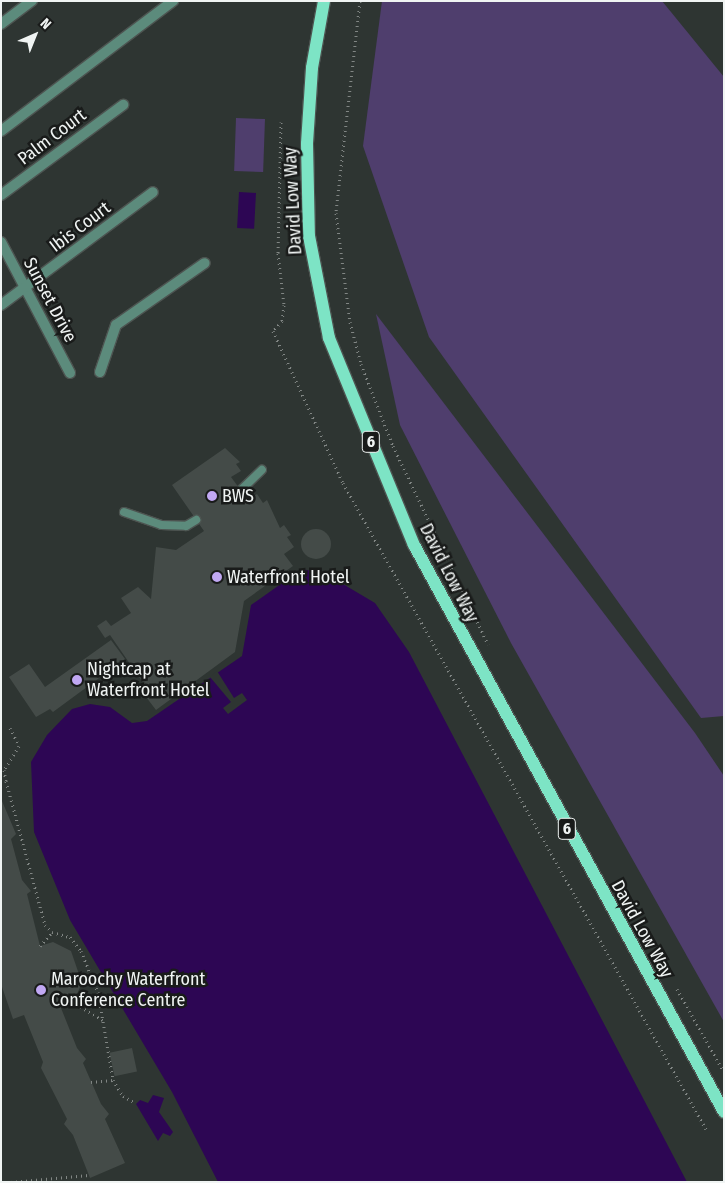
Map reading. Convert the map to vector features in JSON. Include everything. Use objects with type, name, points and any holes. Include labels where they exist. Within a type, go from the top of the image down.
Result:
[{"type":"main road","name":"David Low Way","points":[[324,1],[312,68],[307,137],[309,236],[329,338],[419,553],[724,1112]]},
{"type":"street","points":[[1,24],[32,1]]},
{"type":"street","points":[[1,131],[172,1]]},
{"type":"street","name":"Palm Court","points":[[1,196],[123,105]]},
{"type":"street","name":"Ibis Court","points":[[1,305],[26,289],[154,192]]},
{"type":"street","name":"Sunset Drive","points":[[1,242],[70,372]]},
{"type":"street","points":[[100,372],[116,325],[205,263]]},
{"type":"lane","points":[[241,490],[262,470]]},
{"type":"lane","points":[[124,512],[161,525],[186,526],[196,520]]},
{"type":"path","points":[[360,1],[336,213],[350,322],[361,364],[393,446],[491,649]]},
{"type":"path","points":[[282,122],[278,253],[284,305],[282,321],[273,331],[342,483],[367,523],[706,1129]]},
{"type":"path","points":[[10,728],[19,746],[4,770],[3,781],[45,925],[52,932],[76,943],[98,992],[113,1080],[122,1096],[134,1102]]},
{"type":"path","points":[[40,946],[52,932]]},
{"type":"path","points":[[675,986],[724,1072]]},
{"type":"path","points":[[73,997],[76,1004],[103,1020]]},
{"type":"path","points":[[91,1082],[113,1080]]},
{"type":"path","points":[[11,1182],[89,1175]]},
{"type":"shaded area","points":[[382,1],[662,1],[724,77],[724,716],[701,718],[429,337],[363,146]]},
{"type":"shaded area","points":[[236,118],[265,119],[263,172],[234,171]]},
{"type":"shaded area","points":[[239,192],[256,193],[254,229],[237,228]]},
{"type":"shaded area","points":[[376,314],[695,733],[724,776],[724,1022],[511,643],[400,425]]},
{"type":"shaded area","points":[[302,569],[326,574],[375,603],[409,652],[687,1182],[218,1182],[172,1092],[70,920],[34,832],[31,762],[47,735],[72,709],[90,704],[110,707],[132,723],[147,721],[242,656],[251,605]]},
{"type":"shaded area","points":[[153,1095],[164,1098],[159,1112],[173,1132],[170,1136],[163,1133],[158,1141],[136,1104],[140,1100],[148,1103]]},
{"type":"pier","points":[[217,671],[234,698],[242,693],[247,700],[228,714],[223,708],[231,702],[210,677]]},
{"type":"building","name":"Waterfront Hotel","points":[[225,448],[240,462],[236,464],[241,471],[231,477],[248,500],[257,494],[263,503],[267,500],[280,528],[284,525],[291,535],[287,537],[294,547],[284,554],[293,566],[244,601],[235,652],[156,710],[143,693],[148,690],[110,635],[105,638],[97,626],[106,620],[111,626],[131,613],[121,598],[138,587],[151,599],[156,547],[176,550],[204,531],[172,485]]},
{"type":"building","points":[[316,529],[327,533],[331,544],[327,555],[316,559],[305,555],[301,544],[305,533]]},
{"type":"building","name":"Nightcap at Waterfront Hotel","points":[[111,640],[125,659],[53,712],[50,709],[36,717],[9,677],[29,664],[45,687]]},
{"type":"building","name":"Maroochy Waterfront Conference Centre","points":[[2,801],[16,834],[11,839],[22,880],[31,891],[27,894],[40,946],[53,942],[71,951],[82,983],[76,996],[59,1003],[77,1048],[86,1059],[83,1063],[101,1104],[109,1114],[105,1119],[125,1163],[90,1178],[73,1135],[64,1124],[67,1119],[41,1068],[43,1062],[24,1015],[13,1019],[1,984]]},
{"type":"building","points":[[132,1048],[137,1071],[114,1076],[110,1053]]},
{"type":"place","name":"BWS","points":[[212,496]]},
{"type":"place","name":"Waterfront Hotel","points":[[217,577]]},
{"type":"place","name":"Nightcap at Waterfront Hotel","points":[[77,680]]},
{"type":"place","name":"Maroochy Waterfront Conference Centre","points":[[41,990]]}]
